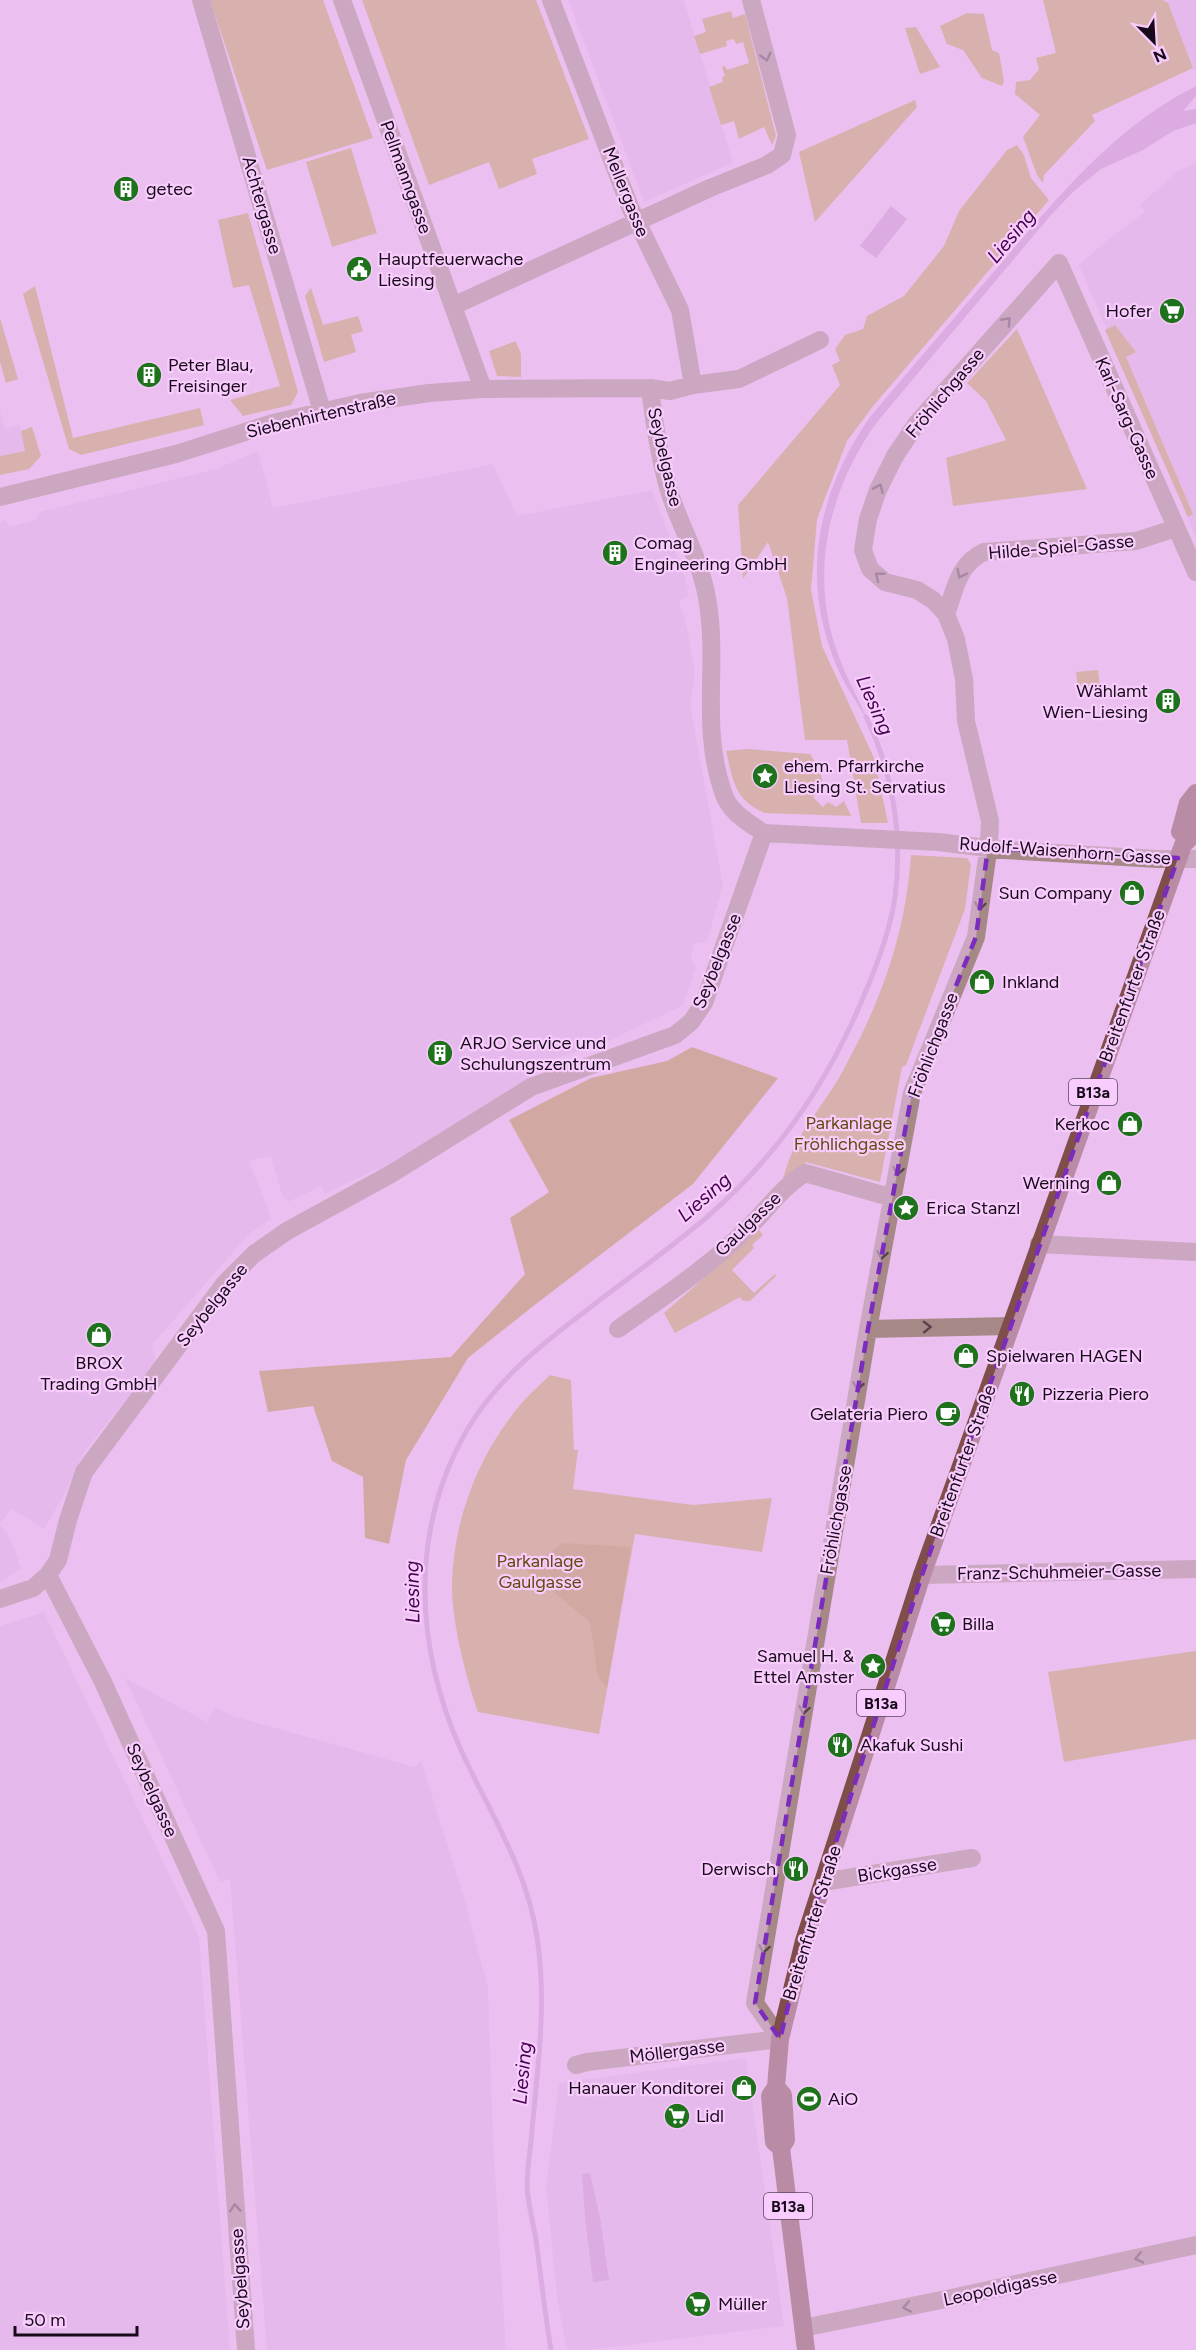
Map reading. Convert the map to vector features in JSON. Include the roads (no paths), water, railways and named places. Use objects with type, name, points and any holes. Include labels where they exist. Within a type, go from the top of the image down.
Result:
[{"type":"main road","name":"Breitenfurter Straße","points":[[1186,854],[1179,837],[1188,803],[1196,793]]},
{"type":"main road","name":"Breitenfurter Straße","points":[[806,2350],[781,2148],[786,2139],[783,2094],[776,2087],[780,2039],[804,1941],[922,1575],[1039,1244],[1186,854],[1196,818]]},
{"type":"street","name":"Achtergasse","points":[[201,0],[322,411]]},
{"type":"street","name":"Pellmanngasse","points":[[342,0],[483,389]]},
{"type":"street","name":"Mellergasse","points":[[551,0],[637,222],[680,310],[693,385]]},
{"type":"street","points":[[453,306],[767,165],[782,155],[787,141],[751,0]]},
{"type":"street","name":"Karl-Sarg-Gasse","points":[[1059,263],[1196,572]]},
{"type":"street","name":"Fröhlichgasse","points":[[780,2039],[755,2002],[868,1329],[912,1093],[976,937],[990,821],[966,721],[964,679],[956,639],[946,614],[925,594],[885,582],[870,569],[863,550],[874,500],[895,456],[916,423],[1059,263]]},
{"type":"street","name":"Siebenhirtenstraße","points":[[0,497],[176,454],[219,439],[360,403],[429,393],[483,389],[650,388],[670,391],[693,385],[739,379],[820,340]]},
{"type":"street","name":"Seybelgasse","points":[[246,2350],[216,1931],[103,1682],[48,1575],[58,1560],[68,1520],[84,1473],[225,1283],[254,1254],[287,1231],[391,1174],[531,1087],[675,1035],[691,1022],[704,1003],[764,833],[732,810],[722,792],[710,725],[710,616],[707,595],[669,491],[650,388]]},
{"type":"street","name":"Hilde-Spiel-Gasse","points":[[946,614],[961,571],[967,562],[984,552],[1136,542],[1176,528]]},
{"type":"street","name":"Rudolf-Waisenhorn-Gasse","points":[[764,833],[933,841],[1004,850],[1186,854]]},
{"type":"street","name":"Gaulgasse","points":[[618,1329],[680,1286],[749,1228],[790,1182],[805,1173],[892,1198]]},
{"type":"street","points":[[1039,1244],[1196,1252]]},
{"type":"street","points":[[868,1329],[1011,1326]]},
{"type":"street","name":"Franz-Schuhmeier-Gasse","points":[[922,1575],[1196,1569]]},
{"type":"street","points":[[0,1599],[33,1588],[48,1575]]},
{"type":"street","name":"Bickgasse","points":[[823,1882],[972,1858]]},
{"type":"street","name":"Möllergasse","points":[[576,2065],[780,2039]]},
{"type":"street","name":"Leopoldigasse","points":[[803,2328],[956,2298],[1196,2245]]},
{"type":"waterway","name":"Liesing","points":[[551,2350],[527,2186],[540,2034],[541,1985],[537,1937],[525,1887],[506,1841],[461,1750],[434,1670],[427,1630],[425,1589],[427,1548],[435,1508],[448,1468],[467,1430],[491,1396],[519,1366],[550,1339],[677,1242],[733,1193],[779,1142],[800,1114],[836,1056],[865,993],[883,946],[895,897],[898,851],[894,805],[883,760],[866,717]]},
{"type":"place","name":"getec","points":[[126,189]]},
{"type":"place","name":"Hauptfeuerwache Liesing","points":[[359,269]]},
{"type":"place","name":"Hofer","points":[[1172,311]]},
{"type":"place","name":"Peter Blau, Freisinger","points":[[149,375]]},
{"type":"place","name":"Comag Engineering GmbH","points":[[615,553]]},
{"type":"place","name":"Wählamt Wien-Liesing","points":[[1168,701]]},
{"type":"place","name":"ehem. Pfarrkirche Liesing St. Servatius","points":[[765,776]]},
{"type":"place","name":"Sun Company","points":[[1132,893]]},
{"type":"place","name":"Inkland","points":[[982,982]]},
{"type":"place","name":"ARJO Service und Schulungszentrum","points":[[440,1053]]},
{"type":"place","name":"Kerkoc","points":[[1130,1124]]},
{"type":"place","name":"Werning","points":[[1109,1183]]},
{"type":"place","name":"Erica Stanzl","points":[[906,1208]]},
{"type":"place","name":"BROX Trading GmbH","points":[[99,1335]]},
{"type":"place","name":"Spielwaren HAGEN","points":[[966,1356]]},
{"type":"place","name":"Pizzeria Piero","points":[[1022,1394]]},
{"type":"place","name":"Gelateria Piero","points":[[948,1414]]},
{"type":"place","name":"Billa","points":[[943,1624]]},
{"type":"place","name":"Samuel H. & Ettel Amster","points":[[873,1666]]},
{"type":"place","name":"Akafuk Sushi","points":[[840,1745]]},
{"type":"place","name":"Derwisch","points":[[796,1869]]},
{"type":"place","name":"Hanauer Konditorei","points":[[744,2088]]},
{"type":"place","name":"AiO","points":[[809,2099]]},
{"type":"place","name":"Lidl","points":[[677,2116]]},
{"type":"place","name":"Müller","points":[[698,2304]]},
{"type":"park label","name":"Parkanlage Fröhlichgasse","points":[[849,1133]]},
{"type":"park label","name":"Parkanlage Gaulgasse","points":[[540,1571]]}]
